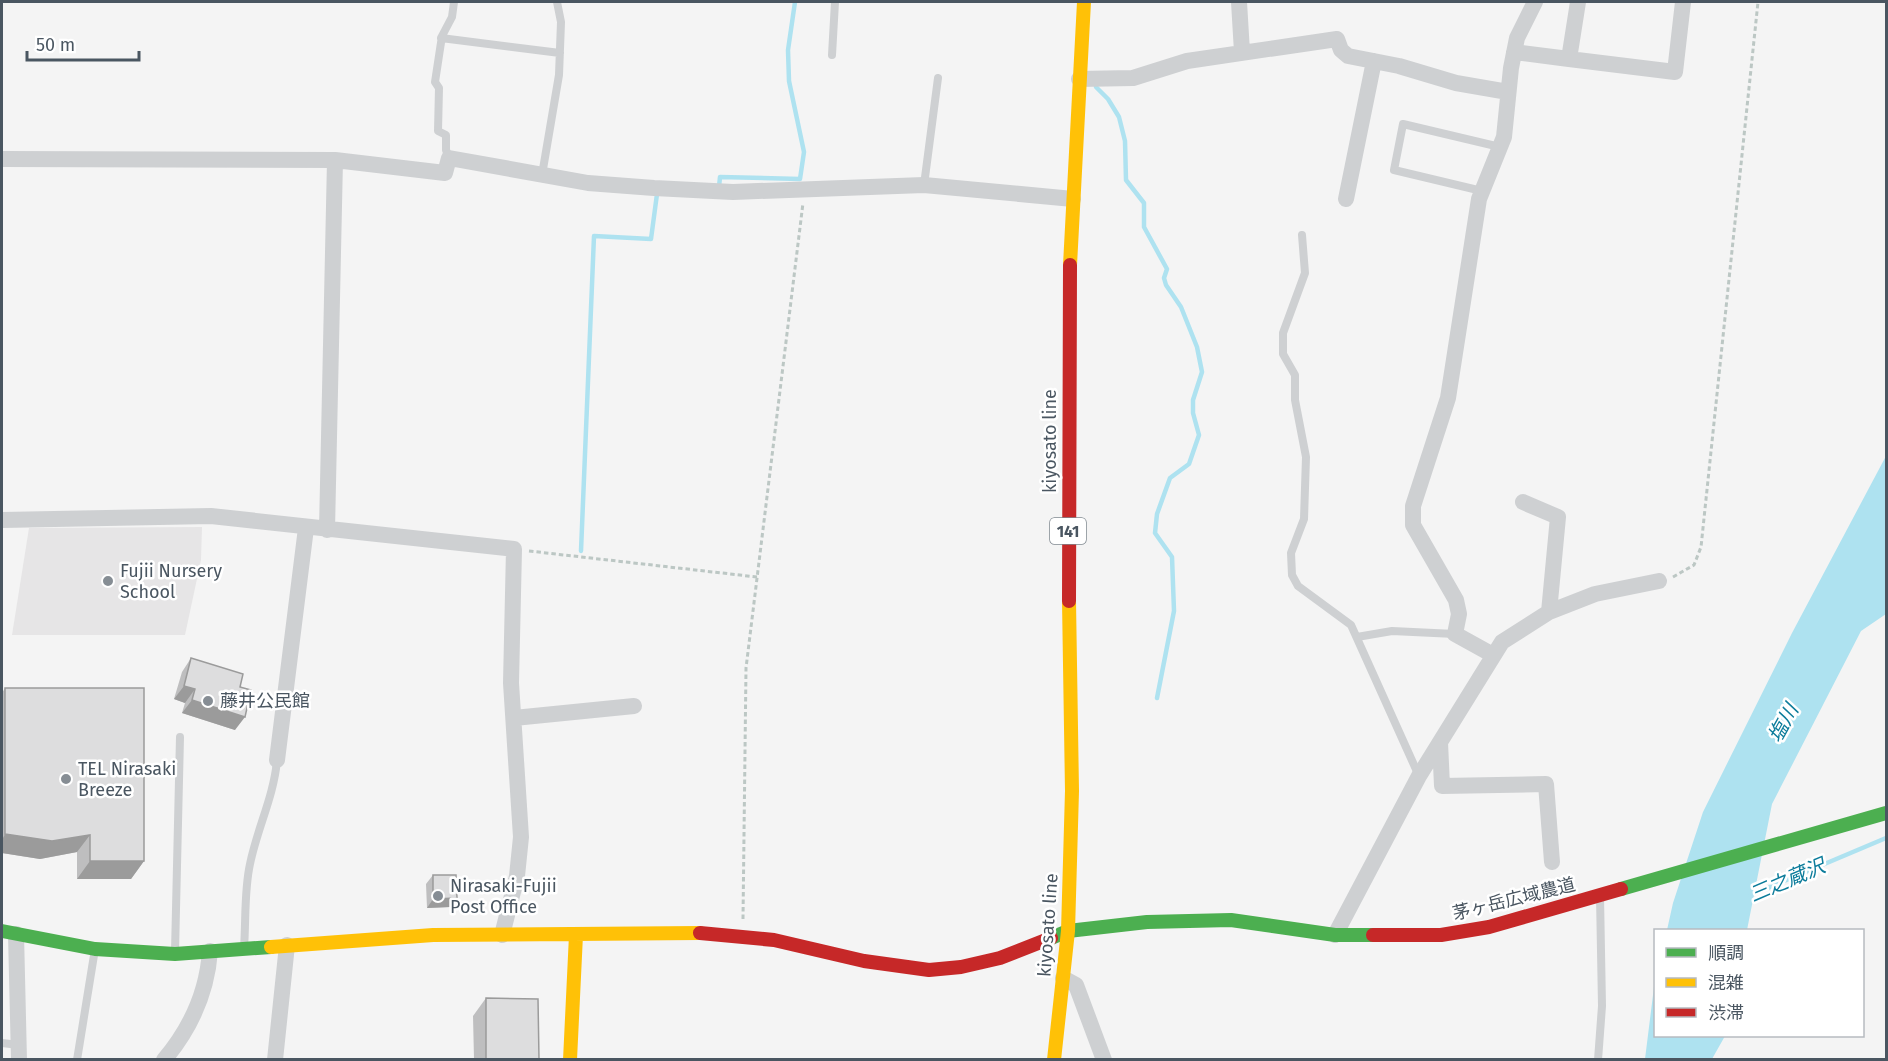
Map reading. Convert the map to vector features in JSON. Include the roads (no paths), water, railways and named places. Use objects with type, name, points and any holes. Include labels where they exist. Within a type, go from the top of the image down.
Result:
[{"type":"main road","name":"kiyosato line","points":[[1054,1059],[1068,931],[1072,791],[1068,368],[1073,199],[1084,2]]},
{"type":"main road","name":"茅ヶ岳広域農道","points":[[9,932],[95,949],[174,954],[433,935],[684,932],[742,936],[895,966],[929,970],[961,967],[1000,958],[1068,931],[1147,922],[1231,920],[1335,935],[1441,935],[1489,927],[1887,813]]},
{"type":"main road","points":[[570,1059],[576,935]]},
{"type":"street","points":[[1239,2],[1242,52]]},
{"type":"street","points":[[1493,655],[1455,634],[1459,614],[1456,600],[1413,525],[1413,506],[1449,398],[1472,230],[1482,191],[1504,137],[1508,92],[1517,38],[1535,2]]},
{"type":"street","points":[[1569,59],[1578,2]]},
{"type":"street","points":[[1514,52],[1675,72],[1683,2]]},
{"type":"street","points":[[1079,79],[1133,78],[1187,61],[1337,39],[1341,50],[1348,56],[1455,83],[1508,92]]},
{"type":"street","points":[[1346,198],[1374,61]]},
{"type":"street","points":[[2,159],[335,160],[445,173],[449,158],[588,183],[654,188],[733,192],[924,185],[1073,199]]},
{"type":"street","points":[[327,530],[335,160]]},
{"type":"street","points":[[1523,502],[1558,518],[1549,612]]},
{"type":"street","points":[[2,520],[183,515],[514,549],[511,683],[521,837],[517,876],[502,935]]},
{"type":"street","points":[[277,760],[306,528]]},
{"type":"street","points":[[1335,935],[1419,776],[1502,642],[1549,612],[1595,594],[1659,581]]},
{"type":"street","points":[[514,718],[634,706]]},
{"type":"street","points":[[1440,742],[1442,786],[1546,784],[1552,862]]},
{"type":"street","points":[[9,932],[19,1052]]},
{"type":"street","points":[[275,1059],[286,945]]},
{"type":"street","points":[[164,1059],[177,1045],[202,999],[208,979],[210,951]]},
{"type":"street","points":[[1063,978],[1076,985],[1104,1059]]},
{"type":"lane","points":[[449,158],[446,150],[446,135],[438,131],[439,88],[435,82],[441,38],[452,18],[454,2]]},
{"type":"lane","points":[[542,175],[559,75],[561,22],[556,2]]},
{"type":"lane","points":[[832,55],[835,2]]},
{"type":"lane","points":[[441,38],[560,53]]},
{"type":"lane","points":[[924,185],[938,78]]},
{"type":"lane","points":[[1482,191],[1394,170],[1403,124],[1500,147]]},
{"type":"lane","points":[[1302,235],[1305,273],[1283,333],[1283,354],[1295,375],[1295,400],[1306,457],[1304,519],[1291,553],[1292,575],[1298,586],[1351,625],[1419,776]]},
{"type":"lane","points":[[1357,637],[1392,631],[1455,634]]},
{"type":"lane","points":[[174,954],[180,737]]},
{"type":"lane","points":[[244,949],[249,867],[257,831],[276,778],[277,760]]},
{"type":"lane","points":[[1598,1059],[1602,1006],[1604,894]]},
{"type":"lane","points":[[78,1059],[95,949]]},
{"type":"lane","points":[[2,1043],[19,1052]]},
{"type":"water","name":"塩川","points":[[1886,456],[1886,614],[1861,631],[1772,804],[1747,929],[1667,929],[1673,903],[1703,812],[1792,633]]},
{"type":"water","points":[[1654,987],[1654,1037],[1724,1037],[1712,1059],[1645,1059]]},
{"type":"waterway","points":[[719,187],[720,177],[800,179],[804,152],[789,81],[788,50],[795,2]]},
{"type":"waterway","points":[[1096,81],[1096,87],[1108,99],[1119,117],[1125,141],[1126,180],[1144,203],[1144,227],[1167,269],[1164,278],[1166,285],[1181,307],[1197,347],[1202,372],[1193,400],[1193,413],[1199,435],[1189,464],[1170,478],[1157,514],[1155,533],[1172,557],[1174,611],[1157,698]]},
{"type":"waterway","points":[[581,551],[594,236],[651,239],[657,194]]},
{"type":"waterway","name":"三之蔵沢","points":[[1751,895],[1886,838]]},
{"type":"place","name":"Fujii Nursery School","points":[[108,581]]},
{"type":"place","name":"藤井公民館","points":[[208,701]]},
{"type":"place","name":"TEL Nirasaki Breeze","points":[[66,779]]},
{"type":"place","name":"Nirasaki-Fujii Post Office","points":[[438,896]]}]
